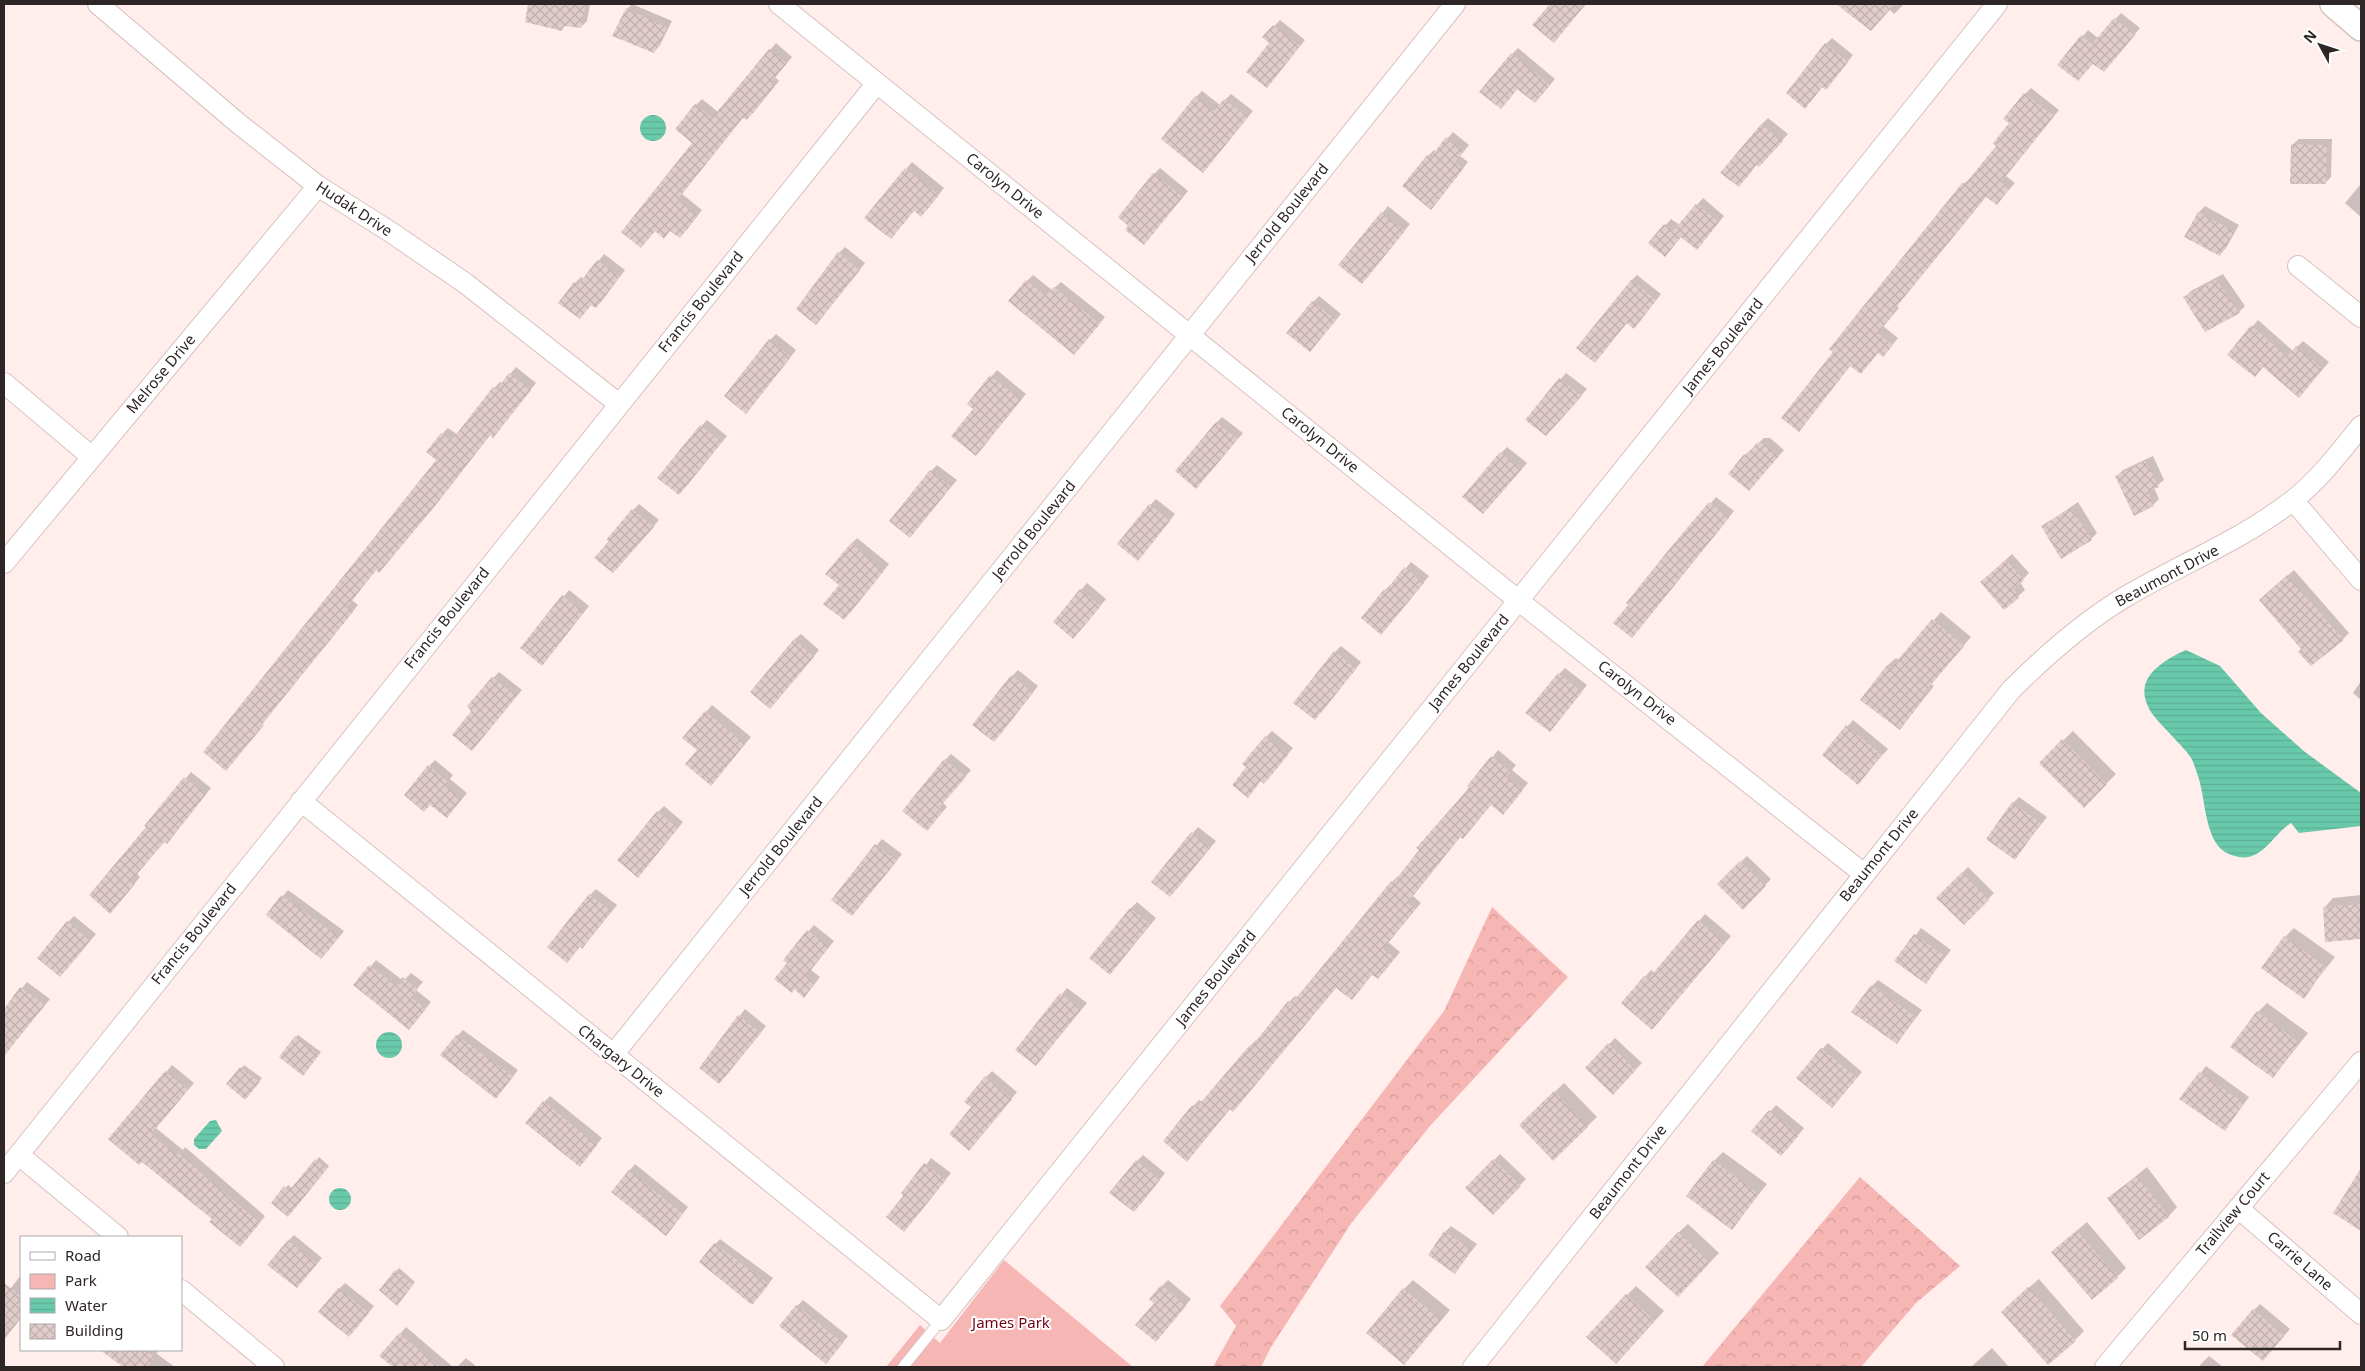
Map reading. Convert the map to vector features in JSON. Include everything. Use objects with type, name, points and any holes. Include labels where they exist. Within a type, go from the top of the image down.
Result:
[{"type":"street","name":"Hudak Drive","points":[[98,4],[239,124],[318,186],[465,282],[620,404]]},
{"type":"street","name":"Carolyn Drive","points":[[779,4],[1519,601],[1864,874]]},
{"type":"street","name":"Jerrold Boulevard","points":[[613,1055],[1455,4]]},
{"type":"street","name":"James Boulevard","points":[[941,1320],[1997,4]]},
{"type":"street","points":[[2333,4],[2361,28]]},
{"type":"street","name":"Francis Boulevard","points":[[4,1173],[877,83]]},
{"type":"street","name":"Melrose Drive","points":[[4,563],[318,186]]},
{"type":"street","points":[[2298,266],[2361,317]]},
{"type":"street","points":[[4,383],[92,457]]},
{"type":"street","name":"Beaumont Drive","points":[[1473,1367],[2011,690],[2046,655],[2084,624],[2126,597],[2222,547],[2293,500],[2326,468],[2361,426]]},
{"type":"street","points":[[2293,500],[2361,580]]},
{"type":"street","name":"Chargary Drive","points":[[302,801],[941,1320]]},
{"type":"street","name":"Trailview Court","points":[[2105,1367],[2361,1062]]},
{"type":"street","points":[[19,1154],[117,1236]]},
{"type":"street","name":"Carrie Lane","points":[[2238,1208],[2361,1314]]},
{"type":"street","points":[[182,1291],[274,1367]]},
{"type":"lane","points":[[903,1367],[941,1320]]},
{"type":"green space","points":[[1492,907],[1568,977],[1430,1126],[1352,1222],[1271,1347],[1261,1367],[1213,1367],[1236,1326],[1220,1306],[1444,1011]]},
{"type":"green space","points":[[1860,1177],[1960,1266],[1916,1303],[1861,1367],[1702,1367]]},
{"type":"green space","name":"James Park","points":[[1004,1260],[1133,1367],[886,1367],[920,1325],[940,1343]]},
{"type":"water","points":[[653,115],[662,119],[666,128],[662,137],[653,141],[644,137],[640,128],[644,119]]},
{"type":"water","points":[[2186,650],[2220,666],[2261,713],[2305,752],[2361,793],[2361,826],[2299,833],[2291,823],[2257,854],[2249,857],[2229,854],[2221,849],[2210,831],[2201,785],[2192,760],[2153,715],[2146,701],[2144,690],[2146,681],[2158,666]]},
{"type":"water","points":[[389,1032],[398,1036],[402,1045],[398,1054],[389,1058],[380,1054],[376,1045],[380,1036]]},
{"type":"water","points":[[216,1120],[222,1131],[206,1149],[199,1149],[194,1145],[194,1139],[210,1121]]},
{"type":"water","points":[[340,1188],[348,1191],[351,1199],[348,1207],[340,1210],[332,1207],[329,1199],[332,1191]]},
{"type":"building","points":[[528,4],[586,4],[581,28],[564,26],[562,31],[525,22]]},
{"type":"building","points":[[1550,4],[1586,4],[1554,43],[1532,25]]},
{"type":"building","points":[[1836,4],[1895,4],[1871,31]]},
{"type":"building","points":[[626,8],[667,28],[654,53],[612,36]]},
{"type":"building","points":[[2114,18],[2135,35],[2104,72],[2093,64],[2078,81],[2057,65],[2081,35],[2092,44]]},
{"type":"building","points":[[1273,25],[1300,46],[1267,88],[1246,72],[1269,43],[1262,37]]},
{"type":"building","points":[[1825,43],[1848,62],[1826,90],[1822,87],[1805,109],[1786,93]]},
{"type":"building","points":[[769,49],[787,63],[770,84],[774,87],[747,120],[743,118],[677,200],[697,216],[680,238],[670,231],[664,239],[655,231],[641,248],[621,232],[692,143],[675,129],[695,104],[712,118]]},
{"type":"building","points":[[1511,53],[1550,85],[1535,103],[1517,89],[1501,109],[1479,92]]},
{"type":"building","points":[[2024,93],[2054,116],[2001,182],[2009,189],[1997,205],[1986,197],[1891,313],[1894,314],[1878,333],[1893,345],[1883,357],[1878,353],[1861,374],[1850,366],[1799,432],[1781,418],[1833,352],[1829,349],[1962,183],[1965,184],[1996,146],[1993,143],[2009,123],[2003,119]]},
{"type":"building","points":[[1195,96],[1214,111],[1224,99],[1248,117],[1203,173],[1161,139]]},
{"type":"building","points":[[1761,124],[1783,141],[1759,167],[1756,165],[1739,187],[1720,173]]},
{"type":"building","points":[[1446,137],[1464,151],[1455,162],[1463,169],[1431,210],[1402,186],[1427,155],[1430,158]]},
{"type":"building","points":[[2291,144],[2327,145],[2326,184],[2290,184]]},
{"type":"building","points":[[905,168],[939,195],[921,217],[914,211],[891,239],[864,218]]},
{"type":"building","points":[[1153,173],[1183,197],[1144,245],[1125,230],[1128,226],[1118,217]]},
{"type":"building","points":[[1696,204],[1719,222],[1697,250],[1673,231]]},
{"type":"building","points":[[1381,212],[1405,231],[1362,284],[1338,265]]},
{"type":"building","points":[[2198,212],[2234,231],[2220,256],[2184,237]]},
{"type":"building","points":[[1664,224],[1681,237],[1665,257],[1648,243]]},
{"type":"building","points":[[838,252],[860,270],[816,325],[796,309]]},
{"type":"building","points":[[597,260],[620,276],[596,308],[591,305],[580,319],[558,303],[574,282],[578,285]]},
{"type":"building","points":[[1026,280],[1045,296],[1054,287],[1100,324],[1074,355],[1008,301]]},
{"type":"building","points":[[1631,280],[1656,300],[1634,329],[1627,323],[1595,363],[1576,348]]},
{"type":"building","points":[[2216,280],[2240,313],[2205,332],[2183,297]]},
{"type":"building","points":[[1312,301],[1336,320],[1310,352],[1286,333]]},
{"type":"building","points":[[2251,325],[2287,357],[2296,346],[2323,369],[2299,398],[2263,367],[2255,377],[2227,355]]},
{"type":"building","points":[[769,339],[791,357],[746,414],[724,396]]},
{"type":"building","points":[[509,373],[531,390],[493,438],[490,435],[435,506],[379,573],[376,570],[347,607],[353,612],[226,771],[203,752],[436,460],[426,452],[441,433],[451,441],[493,387],[497,389]]},
{"type":"building","points":[[990,375],[1021,400],[976,456],[951,436],[973,409],[967,404]]},
{"type":"building","points":[[1559,378],[1582,396],[1546,436],[1525,420]]},
{"type":"building","points":[[1216,422],[1238,439],[1196,489],[1175,471]]},
{"type":"building","points":[[700,425],[722,442],[679,495],[657,478]]},
{"type":"building","points":[[1757,443],[1763,443],[1779,456],[1749,491],[1728,474],[1744,454],[1746,456]]},
{"type":"building","points":[[1500,452],[1522,469],[1483,514],[1462,497]]},
{"type":"building","points":[[2146,461],[2159,487],[2148,492],[2154,506],[2134,516],[2115,476]]},
{"type":"building","points":[[930,470],[951,487],[910,538],[889,521]]},
{"type":"building","points":[[1709,502],[1729,518],[1632,638],[1613,623],[1628,605],[1626,603]]},
{"type":"building","points":[[1149,504],[1170,521],[1138,561],[1117,544]]},
{"type":"building","points":[[2071,508],[2092,540],[2061,559],[2041,526]]},
{"type":"building","points":[[632,509],[654,527],[613,573],[594,558],[609,541],[606,540]]},
{"type":"building","points":[[851,543],[884,571],[844,620],[823,604],[839,585],[825,574]]},
{"type":"building","points":[[2006,560],[2024,580],[2014,589],[2019,598],[2004,610],[1980,582]]},
{"type":"building","points":[[1404,567],[1424,583],[1381,635],[1361,618],[1384,589],[1386,591]]},
{"type":"building","points":[[2287,575],[2344,640],[2311,666],[2298,652],[2301,649],[2259,600]]},
{"type":"building","points":[[1080,589],[1101,606],[1073,639],[1053,622]]},
{"type":"building","points":[[562,595],[584,612],[542,666],[520,648]]},
{"type":"building","points":[[1932,619],[1964,646],[1924,693],[1926,695],[1900,730],[1860,700],[1887,665],[1891,668]]},
{"type":"building","points":[[794,639],[814,657],[770,709],[750,692]]},
{"type":"building","points":[[1334,651],[1356,669],[1315,720],[1293,703]]},
{"type":"building","points":[[1558,673],[1582,692],[1550,732],[1525,713]]},
{"type":"building","points":[[1011,675],[1033,693],[994,742],[972,725]]},
{"type":"building","points":[[492,677],[517,696],[472,751],[452,735],[471,711],[467,706]]},
{"type":"building","points":[[705,711],[745,744],[711,786],[685,764],[697,750],[682,738]]},
{"type":"building","points":[[1846,725],[1882,755],[1858,785],[1822,755]]},
{"type":"building","points":[[1265,736],[1288,755],[1264,784],[1261,781],[1248,798],[1232,785],[1246,767],[1242,764]]},
{"type":"building","points":[[2062,739],[2107,784],[2084,808],[2039,763]]},
{"type":"building","points":[[1491,756],[1511,772],[1507,777],[1523,790],[1503,815],[1491,805],[1463,839],[1460,837],[1425,880],[1408,903],[1416,909],[1383,949],[1395,958],[1378,979],[1372,975],[1352,1000],[1336,988],[1233,1112],[1230,1109],[1187,1162],[1163,1141],[1192,1105],[1196,1108],[1249,1046],[1251,1047],[1288,1001],[1291,1003],[1305,988],[1391,881],[1393,883],[1419,850],[1416,848],[1469,788],[1467,786]]},
{"type":"building","points":[[944,759],[966,777],[938,809],[942,813],[927,831],[902,811]]},
{"type":"building","points":[[428,765],[448,782],[445,786],[462,799],[447,818],[430,805],[424,812],[404,795]]},
{"type":"building","points":[[184,777],[206,794],[167,844],[164,842],[131,881],[135,884],[110,914],[89,895],[146,827],[144,826]]},
{"type":"building","points":[[2012,802],[2041,823],[2015,860],[1986,839]]},
{"type":"building","points":[[657,811],[678,828],[638,878],[617,860]]},
{"type":"building","points":[[1191,832],[1210,848],[1170,897],[1151,882]]},
{"type":"building","points":[[875,844],[897,861],[852,916],[831,900]]},
{"type":"building","points":[[1740,861],[1766,886],[1743,910],[1717,884]]},
{"type":"building","points":[[1962,872],[1989,900],[1964,925],[1936,898]]},
{"type":"building","points":[[589,894],[611,911],[582,949],[580,947],[567,963],[547,947]]},
{"type":"building","points":[[281,895],[339,937],[321,959],[266,915]]},
{"type":"building","points":[[2361,904],[2361,939],[2325,942],[2323,907]]},
{"type":"building","points":[[1130,908],[1150,924],[1110,975],[1089,958]]},
{"type":"building","points":[[1698,920],[1725,943],[1652,1030],[1621,1003],[1644,976],[1648,979]]},
{"type":"building","points":[[67,921],[90,941],[60,977],[37,958]]},
{"type":"building","points":[[807,930],[829,947],[806,976],[815,983],[804,998],[794,989],[792,993],[774,979],[787,963],[783,960]]},
{"type":"building","points":[[1914,934],[1945,956],[1926,984],[1894,961]]},
{"type":"building","points":[[2284,936],[2326,967],[2304,999],[2261,968]]},
{"type":"building","points":[[369,965],[395,985],[396,983],[399,985],[404,978],[418,989],[411,997],[426,1009],[409,1030],[353,985]]},
{"type":"building","points":[[1871,985],[1916,1017],[1897,1044],[1851,1012]]},
{"type":"building","points":[[20,987],[45,1005],[4,1056],[4,1009]]},
{"type":"building","points":[[1060,993],[1081,1009],[1036,1066],[1015,1050]]},
{"type":"building","points":[[2257,1011],[2299,1043],[2273,1078],[2230,1047]]},
{"type":"building","points":[[738,1015],[761,1033],[719,1084],[699,1068]]},
{"type":"building","points":[[456,1035],[513,1076],[496,1099],[440,1055]]},
{"type":"building","points":[[295,1036],[319,1055],[303,1076],[279,1057]]},
{"type":"building","points":[[1608,1043],[1636,1070],[1613,1095],[1585,1068]]},
{"type":"building","points":[[1821,1048],[1857,1078],[1832,1108],[1796,1078]]},
{"type":"building","points":[[240,1067],[260,1082],[245,1100],[226,1084]]},
{"type":"building","points":[[165,1071],[188,1090],[151,1134],[176,1155],[178,1153],[260,1223],[240,1247],[209,1222],[212,1219],[142,1162],[139,1165],[108,1139]]},
{"type":"building","points":[[2199,1072],[2244,1103],[2225,1131],[2179,1099]]},
{"type":"building","points":[[985,1076],[1012,1099],[969,1151],[949,1134],[971,1107],[964,1102]]},
{"type":"building","points":[[1554,1091],[1588,1127],[1553,1161],[1519,1125]]},
{"type":"building","points":[[543,1101],[597,1145],[580,1167],[525,1123]]},
{"type":"building","points":[[1769,1110],[1799,1135],[1781,1156],[1751,1131]]},
{"type":"building","points":[[315,1159],[327,1169],[288,1217],[271,1203],[284,1186],[289,1191]]},
{"type":"building","points":[[1493,1159],[1521,1186],[1493,1215],[1465,1188]]},
{"type":"building","points":[[1136,1160],[1160,1180],[1134,1212],[1109,1193]]},
{"type":"building","points":[[1713,1160],[1759,1194],[1732,1230],[1686,1196]]},
{"type":"building","points":[[924,1163],[946,1180],[904,1232],[886,1217],[903,1196],[901,1193]]},
{"type":"building","points":[[2361,1168],[2361,1231],[2333,1213]]},
{"type":"building","points":[[629,1170],[683,1214],[666,1236],[611,1192]]},
{"type":"building","points":[[2137,1176],[2169,1217],[2139,1240],[2107,1198]]},
{"type":"building","points":[[2077,1230],[2118,1278],[2092,1300],[2051,1252]]},
{"type":"building","points":[[1444,1231],[1472,1250],[1455,1274],[1428,1255]]},
{"type":"building","points":[[1678,1232],[1710,1263],[1678,1297],[1645,1267]]},
{"type":"building","points":[[288,1240],[317,1264],[297,1288],[267,1265]]},
{"type":"building","points":[[714,1243],[769,1284],[752,1305],[699,1262]]},
{"type":"building","points":[[395,1270],[413,1285],[397,1306],[379,1290]]},
{"type":"building","points":[[4,1283],[20,1295],[20,1319],[4,1340]]},
{"type":"building","points":[[1161,1285],[1186,1306],[1156,1342],[1135,1325],[1154,1303],[1149,1299]]},
{"type":"building","points":[[2028,1287],[2076,1341],[2048,1365],[2001,1312]]},
{"type":"building","points":[[338,1288],[369,1313],[349,1337],[318,1312]]},
{"type":"building","points":[[1403,1288],[1441,1320],[1404,1365],[1366,1333]]},
{"type":"building","points":[[1626,1294],[1655,1321],[1616,1364],[1586,1337]]},
{"type":"building","points":[[796,1305],[843,1343],[826,1364],[779,1326]]},
{"type":"building","points":[[2253,1309],[2284,1336],[2263,1361],[2231,1335]]},
{"type":"building","points":[[399,1333],[440,1367],[393,1367],[379,1356]]},
{"type":"building","points":[[101,1351],[146,1351],[155,1357],[147,1367],[123,1367]]}]
